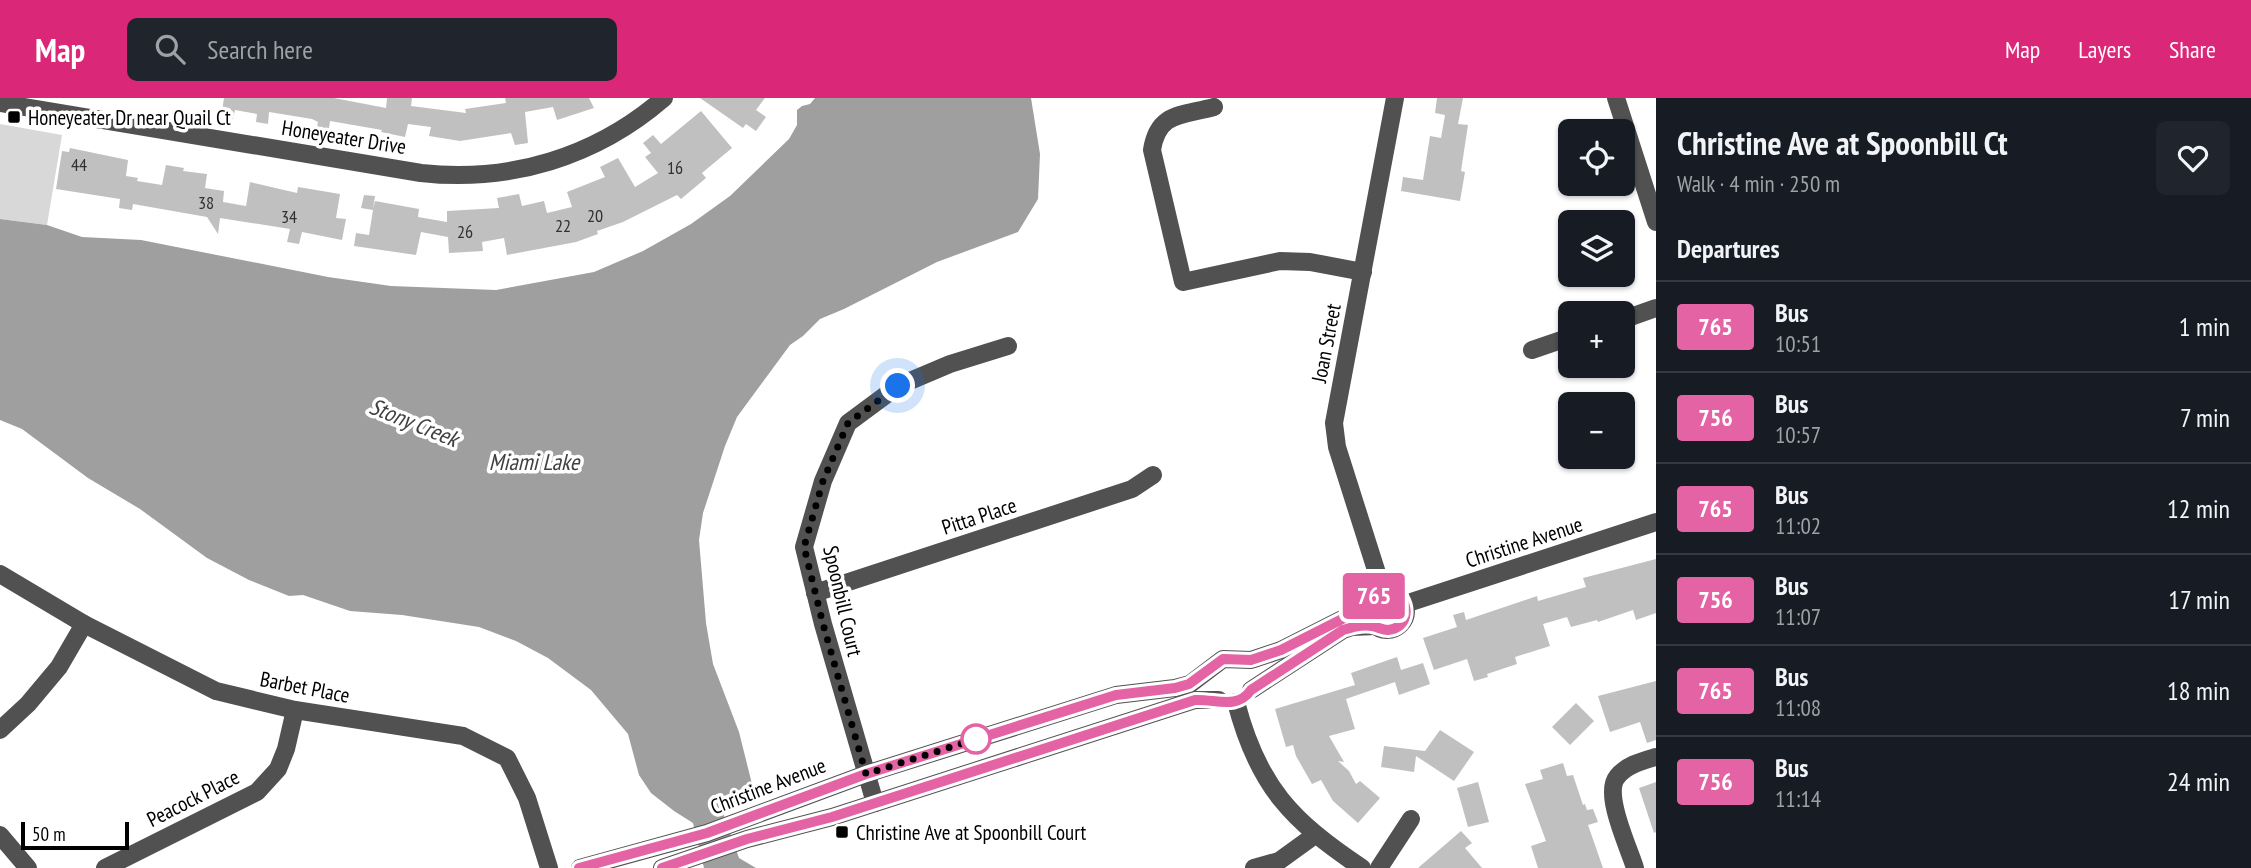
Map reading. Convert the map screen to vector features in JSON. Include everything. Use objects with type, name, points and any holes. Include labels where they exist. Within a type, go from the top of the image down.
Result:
[{"type":"street","name":"Honeyeater Drive","points":[[0,103],[37,104],[421,173],[462,175],[515,171],[572,155],[635,122],[664,98]]},
{"type":"street","name":"Joan Street","points":[[1383,592],[1337,447],[1334,423],[1395,98]]},
{"type":"street","points":[[1616,98],[1621,119]]},
{"type":"street","points":[[1214,107],[1164,121],[1155,134],[1152,150],[1183,282],[1280,261],[1310,262],[1363,272]]},
{"type":"street","points":[[1635,164],[1656,222]]},
{"type":"street","points":[[1635,315],[1656,308]]},
{"type":"street","points":[[1532,350],[1558,341]]},
{"type":"street","name":"Spoonbill Court","points":[[875,803],[804,547],[823,481],[848,423],[898,386],[950,364],[1008,346]]},
{"type":"street","name":"Pitta Place","points":[[815,593],[1132,489],[1153,475]]},
{"type":"street","name":"Christine Avenue","points":[[1405,604],[1656,522]]},
{"type":"street","name":"Barbet Place","points":[[0,574],[84,624],[216,691],[295,710],[463,736],[507,758],[527,798],[549,868]]},
{"type":"street","points":[[1228,701],[1243,699],[1251,690],[1343,630],[1352,627],[1375,626],[1386,630],[1398,627],[1405,617],[1405,604],[1399,595],[1383,592],[1373,597],[1368,606],[1368,617],[1375,626]]},
{"type":"street","points":[[1362,868],[1315,835],[1293,815],[1274,791],[1254,757],[1228,701],[1208,688],[1207,679],[1210,670],[1223,659],[1251,660],[1281,650],[1368,606]]},
{"type":"street","points":[[0,730],[59,667],[84,624]]},
{"type":"street","points":[[1239,660],[1251,673],[1251,690]]},
{"type":"street","name":"Christine Avenue","points":[[580,868],[741,821],[866,774],[1116,695],[1175,688],[1210,670]]},
{"type":"street","name":"Christine Avenue","points":[[669,865],[747,839],[832,817],[1195,700],[1228,701]]},
{"type":"street","name":"Peacock Place","points":[[105,868],[257,792],[278,769],[286,749],[295,710]]},
{"type":"street","points":[[1635,868],[1613,802],[1612,790],[1615,778],[1628,767],[1656,757]]},
{"type":"street","points":[[1380,868],[1411,819]]},
{"type":"street","points":[[0,835],[28,868]]},
{"type":"street","points":[[1254,868],[1279,860],[1315,835]]},
{"type":"shaded area","points":[[0,124],[62,135],[47,225],[0,219]]},
{"type":"water","name":"Miami Lake","points":[[815,98],[1031,98],[1040,154],[1038,199],[1018,232],[937,262],[820,319],[790,345],[737,417],[703,513],[699,540],[706,623],[713,664],[739,732],[753,788],[736,792],[723,813],[739,858],[756,868],[704,868],[693,823],[651,793],[639,775],[628,734],[591,690],[548,658],[516,641],[479,627],[402,615],[350,611],[303,595],[289,596],[249,580],[207,558],[140,509],[88,478],[22,429],[0,420],[0,219],[47,225],[82,237],[141,240],[328,277],[391,286],[496,290],[594,272],[643,251],[691,224],[730,196],[789,139],[797,125],[797,110],[810,104]]},
{"type":"building","points":[[224,98],[334,98],[386,108],[387,98],[412,98],[411,106],[466,113],[465,109],[506,103],[505,98],[589,98],[594,108],[557,120],[553,107],[525,112],[528,143],[515,145],[511,133],[460,141],[429,136],[431,127],[408,124],[405,137],[330,121],[328,135],[316,133],[318,122],[312,119],[269,112],[268,124],[256,122],[257,114],[235,110],[233,119],[221,117]]},
{"type":"building","points":[[700,98],[765,98],[756,110],[766,117],[756,131],[746,124],[743,128]]},
{"type":"building","points":[[1437,98],[1463,98],[1458,124],[1468,125],[1461,171],[1465,172],[1460,201],[1401,191],[1403,177],[1423,180],[1430,136],[1441,138],[1445,115],[1435,113]]},
{"type":"building","points":[[701,111],[732,148],[702,173],[706,178],[681,199],[677,195],[623,222],[597,231],[598,234],[576,242],[507,255],[504,238],[482,242],[483,251],[449,253],[448,237],[421,232],[416,255],[354,246],[356,233],[369,235],[373,210],[361,208],[364,195],[375,196],[373,209],[375,201],[419,209],[418,217],[447,222],[447,211],[499,208],[497,198],[519,194],[522,206],[544,201],[547,213],[572,207],[567,192],[605,177],[600,167],[618,158],[635,187],[658,173],[645,157],[651,153],[643,143],[653,135],[661,144]]},
{"type":"building","points":[[70,148],[128,160],[126,176],[138,178],[137,181],[162,185],[166,165],[184,168],[183,171],[207,174],[205,188],[224,191],[223,202],[246,206],[250,182],[297,193],[298,187],[340,194],[336,218],[346,219],[342,240],[302,232],[299,244],[287,242],[290,229],[220,218],[218,234],[207,217],[133,204],[132,210],[119,208],[120,199],[56,189],[62,151],[69,152]]},
{"type":"building","points":[[1656,559],[1656,613],[1636,620],[1633,610],[1598,622],[1597,620],[1571,627],[1567,617],[1543,624],[1550,646],[1515,657],[1517,664],[1474,681],[1467,659],[1434,670],[1423,638],[1457,627],[1453,615],[1464,612],[1466,620],[1537,596],[1538,601],[1586,587],[1583,578]]},
{"type":"building","points":[[1397,657],[1401,670],[1423,663],[1430,684],[1399,695],[1395,682],[1346,699],[1355,729],[1329,736],[1344,762],[1338,761],[1349,771],[1356,784],[1360,781],[1380,798],[1358,823],[1333,801],[1321,780],[1312,784],[1296,756],[1293,745],[1286,747],[1275,709],[1355,685],[1351,673]]},
{"type":"building","points":[[1656,681],[1656,740],[1647,743],[1640,722],[1610,732],[1598,696]]},
{"type":"building","points":[[1576,703],[1594,721],[1570,745],[1552,727]]},
{"type":"building","points":[[1440,730],[1474,752],[1454,781],[1416,756],[1414,772],[1381,767],[1384,746],[1425,751]]},
{"type":"building","points":[[1563,763],[1567,776],[1573,775],[1583,805],[1585,804],[1587,810],[1593,809],[1598,822],[1588,825],[1603,868],[1538,868],[1531,846],[1546,841],[1525,784],[1543,779],[1540,770]]},
{"type":"building","points":[[1478,782],[1489,822],[1468,827],[1457,788]]},
{"type":"building","points":[[1656,782],[1656,832],[1654,833],[1639,788]]},
{"type":"building","points":[[1461,831],[1472,843],[1465,848],[1482,868],[1418,868]]},
{"type":"bus line","name":"765","points":[[579,868],[707,833],[866,774],[1116,695],[1189,684],[1223,659],[1251,660],[1281,650],[1368,606],[1373,597],[1383,592],[1399,595],[1405,604],[1405,617],[1398,627],[1386,630],[1375,626],[1361,626],[1343,630],[1237,702],[1195,700],[832,817],[747,839],[662,868]]},
{"type":"place","name":"Honeyeater Dr near Quail Ct","points":[[14,117]]},
{"type":"place","name":"Christine Ave at Spoonbill Court","points":[[842,832]]},
{"type":"route","points":[[898,386],[848,423],[823,481],[804,547],[866,774],[976,739]]},
{"type":"water label","name":"Stony Creek","points":[[414,422]]}]
